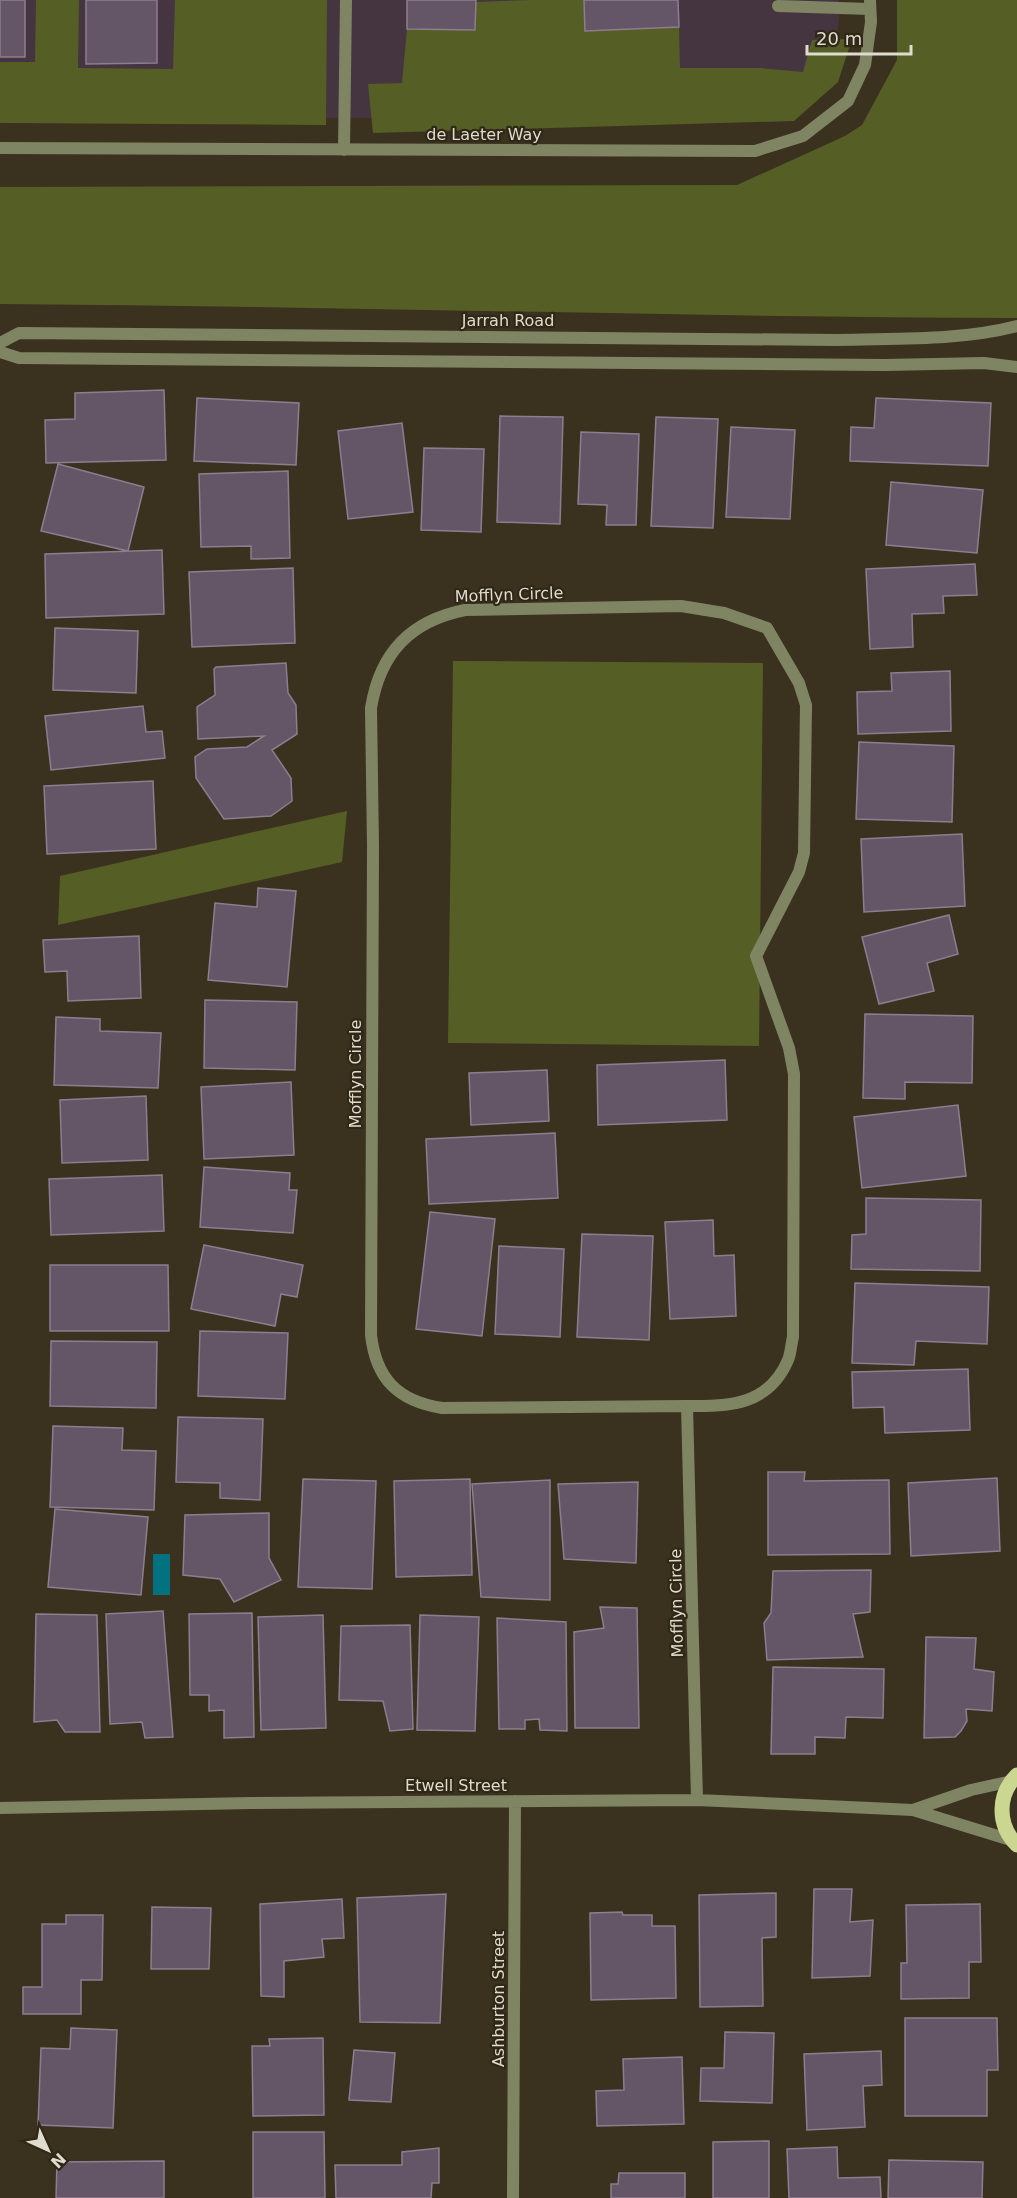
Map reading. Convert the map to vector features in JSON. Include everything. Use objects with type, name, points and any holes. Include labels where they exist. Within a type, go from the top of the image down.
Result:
[{"type":"main road","points":[[1015,1775],[1004,1795],[1002,1811],[1005,1827],[1015,1843]]},
{"type":"street","points":[[344,150],[346,0]]},
{"type":"street","points":[[778,6],[870,4]]},
{"type":"street","name":"de Laeter Way","points":[[0,148],[755,151],[803,136],[848,102],[865,65],[870,4]]},
{"type":"street","name":"Jarrah Road","points":[[0,343],[19,333],[836,340],[941,337],[999,331],[1017,326]]},
{"type":"street","points":[[0,352],[19,358],[885,365],[984,363],[1017,367]]},
{"type":"street","name":"Mofflyn Circle","points":[[681,606],[724,613],[767,628],[799,683],[806,705],[804,853],[799,873],[756,956],[789,1048],[794,1074],[793,1336],[788,1359],[775,1381],[761,1393],[743,1402],[723,1407],[687,1406],[442,1408],[427,1406],[411,1399],[394,1387],[381,1373],[373,1354],[371,1335],[373,846],[371,708],[374,688],[384,666],[399,643],[420,627],[442,615],[465,610],[681,606]]},
{"type":"street","name":"Mofflyn Circle","points":[[687,1406],[697,1800]]},
{"type":"street","name":"Etwell Street","points":[[913,1810],[1015,1775]]},
{"type":"street","name":"Etwell Street","points":[[0,1808],[251,1803],[697,1800],[913,1810],[1015,1843]]},
{"type":"street","name":"Ashburton Street","points":[[513,2198],[515,1801]]},
{"type":"shaded area","points":[[0,0],[839,0],[839,20],[834,56],[751,119],[0,117]]},
{"type":"green space","points":[[36,0],[79,0],[78,68],[173,69],[175,0],[327,0],[326,125],[0,123],[0,62],[35,62]]},
{"type":"green space","points":[[584,0],[586,31],[679,27],[680,68],[760,68],[803,72],[812,40],[852,39],[838,82],[794,121],[373,133],[368,84],[402,83],[407,29],[475,30],[476,2]]},
{"type":"green space","points":[[897,0],[1017,0],[1017,318],[0,304],[0,187],[737,185],[845,136],[862,125],[897,60]]},
{"type":"green space","points":[[453,661],[763,663],[759,1046],[448,1043]]},
{"type":"green space","points":[[347,811],[342,862],[58,925],[60,876]]},
{"type":"water","points":[[153,1554],[170,1554],[170,1595],[153,1595]]},
{"type":"building","points":[[0,0],[25,0],[25,57],[0,57]]},
{"type":"building","points":[[86,0],[157,0],[157,63],[86,64]]},
{"type":"building","points":[[407,0],[476,0],[475,30],[407,29]]},
{"type":"building","points":[[584,0],[678,0],[679,27],[585,31]]},
{"type":"building","points":[[164,390],[166,460],[46,463],[45,420],[75,419],[75,393]]},
{"type":"building","points":[[197,398],[299,403],[296,465],[194,461]]},
{"type":"building","points":[[876,398],[991,403],[988,466],[850,461],[851,427],[874,428]]},
{"type":"building","points":[[500,416],[563,417],[560,524],[497,522]]},
{"type":"building","points":[[656,417],[718,419],[713,528],[651,526]]},
{"type":"building","points":[[402,423],[413,512],[348,519],[338,431]]},
{"type":"building","points":[[731,427],[795,430],[790,519],[726,517]]},
{"type":"building","points":[[581,432],[639,434],[636,525],[606,525],[607,505],[578,504]]},
{"type":"building","points":[[424,448],[484,449],[481,532],[421,530]]},
{"type":"building","points":[[58,464],[144,487],[128,551],[41,531]]},
{"type":"building","points":[[288,471],[290,558],[251,559],[251,546],[201,547],[199,474]]},
{"type":"building","points":[[891,482],[983,490],[977,553],[886,545]]},
{"type":"building","points":[[162,550],[164,614],[46,618],[45,554]]},
{"type":"building","points":[[975,564],[977,595],[943,596],[944,613],[912,614],[913,647],[870,649],[866,569]]},
{"type":"building","points":[[293,568],[295,643],[192,647],[189,572]]},
{"type":"building","points":[[55,628],[138,631],[136,693],[53,690]]},
{"type":"building","points":[[286,663],[288,693],[296,705],[297,734],[272,750],[291,778],[292,801],[271,816],[224,819],[196,778],[195,757],[207,749],[247,747],[264,736],[198,739],[197,707],[215,695],[214,669],[216,667]]},
{"type":"building","points":[[950,671],[951,731],[858,734],[857,692],[892,691],[891,673]]},
{"type":"building","points":[[143,706],[146,732],[162,731],[165,758],[51,770],[45,716]]},
{"type":"building","points":[[859,742],[954,746],[952,822],[856,819]]},
{"type":"building","points":[[153,781],[156,849],[47,854],[44,786]]},
{"type":"building","points":[[962,834],[965,906],[864,912],[861,839]]},
{"type":"building","points":[[258,888],[296,891],[287,987],[208,980],[215,903],[257,907]]},
{"type":"building","points":[[949,915],[958,954],[927,963],[934,991],[879,1004],[862,937]]},
{"type":"building","points":[[139,936],[141,998],[68,1001],[67,971],[45,972],[43,940]]},
{"type":"building","points":[[205,1000],[297,1002],[295,1070],[204,1068]]},
{"type":"building","points":[[865,1014],[973,1016],[972,1083],[905,1082],[905,1099],[863,1098]]},
{"type":"building","points":[[56,1017],[100,1019],[100,1031],[161,1033],[158,1088],[54,1085]]},
{"type":"building","points":[[725,1060],[727,1120],[598,1125],[597,1065]]},
{"type":"building","points":[[547,1070],[549,1121],[471,1125],[469,1073]]},
{"type":"building","points":[[291,1082],[294,1155],[204,1159],[201,1087]]},
{"type":"building","points":[[146,1096],[148,1160],[62,1163],[60,1100]]},
{"type":"building","points":[[958,1105],[966,1176],[862,1188],[854,1117]]},
{"type":"building","points":[[555,1133],[558,1198],[429,1204],[426,1139]]},
{"type":"building","points":[[204,1167],[290,1173],[289,1190],[297,1190],[293,1233],[200,1227]]},
{"type":"building","points":[[162,1175],[164,1231],[51,1235],[49,1179]]},
{"type":"building","points":[[866,1198],[981,1200],[980,1271],[851,1269],[852,1235],[866,1234]]},
{"type":"building","points":[[430,1212],[495,1219],[482,1336],[416,1329]]},
{"type":"building","points":[[713,1220],[714,1256],[734,1255],[736,1316],[670,1319],[665,1222]]},
{"type":"building","points":[[582,1234],[653,1236],[649,1340],[577,1337]]},
{"type":"building","points":[[204,1245],[303,1265],[297,1297],[281,1294],[275,1326],[191,1309]]},
{"type":"building","points":[[499,1246],[564,1249],[560,1337],[495,1334]]},
{"type":"building","points":[[50,1265],[168,1265],[169,1331],[50,1331]]},
{"type":"building","points":[[855,1283],[989,1287],[987,1344],[916,1341],[914,1365],[852,1363]]},
{"type":"building","points":[[200,1331],[288,1333],[285,1399],[198,1396]]},
{"type":"building","points":[[51,1341],[157,1342],[156,1408],[50,1406]]},
{"type":"building","points":[[968,1369],[970,1430],[885,1433],[884,1407],[853,1408],[852,1372]]},
{"type":"building","points":[[178,1417],[263,1419],[260,1500],[220,1498],[220,1483],[176,1482]]},
{"type":"building","points":[[53,1426],[123,1428],[122,1450],[156,1451],[154,1510],[50,1507]]},
{"type":"building","points":[[768,1472],[805,1472],[804,1481],[889,1480],[890,1554],[768,1555]]},
{"type":"building","points":[[997,1478],[1000,1551],[911,1556],[908,1483]]},
{"type":"building","points":[[303,1479],[376,1481],[372,1589],[298,1587]]},
{"type":"building","points":[[470,1479],[472,1575],[396,1577],[394,1481]]},
{"type":"building","points":[[550,1480],[550,1600],[481,1597],[472,1484]]},
{"type":"building","points":[[638,1482],[636,1563],[564,1559],[558,1484]]},
{"type":"building","points":[[55,1509],[148,1517],[141,1595],[48,1587]]},
{"type":"building","points":[[269,1513],[269,1558],[281,1580],[234,1602],[220,1579],[183,1575],[185,1515]]},
{"type":"building","points":[[871,1570],[870,1612],[853,1614],[863,1657],[767,1660],[764,1623],[771,1613],[773,1571]]},
{"type":"building","points":[[600,1607],[637,1608],[639,1728],[575,1728],[574,1632],[604,1628]]},
{"type":"building","points":[[163,1611],[173,1737],[145,1738],[142,1722],[110,1724],[106,1614]]},
{"type":"building","points":[[252,1613],[254,1737],[224,1738],[224,1710],[209,1711],[209,1695],[190,1695],[189,1614]]},
{"type":"building","points":[[36,1614],[97,1615],[100,1732],[65,1732],[57,1720],[34,1722]]},
{"type":"building","points":[[323,1615],[326,1728],[261,1730],[258,1617]]},
{"type":"building","points":[[420,1615],[479,1617],[475,1731],[417,1730]]},
{"type":"building","points":[[497,1618],[566,1622],[567,1731],[540,1730],[539,1719],[525,1720],[525,1729],[499,1729]]},
{"type":"building","points":[[410,1625],[413,1729],[390,1731],[383,1701],[339,1700],[341,1626]]},
{"type":"building","points":[[926,1637],[976,1638],[974,1669],[994,1672],[992,1711],[966,1709],[967,1721],[955,1737],[924,1738]]},
{"type":"building","points":[[773,1667],[884,1669],[883,1718],[846,1717],[845,1738],[815,1737],[815,1754],[771,1754]]},
{"type":"building","points":[[814,1889],[852,1889],[850,1922],[873,1920],[870,1976],[812,1978]]},
{"type":"building","points":[[776,1893],[776,1937],[762,1938],[763,2006],[700,2007],[699,1895]]},
{"type":"building","points":[[446,1894],[440,2023],[360,2022],[357,1898]]},
{"type":"building","points":[[342,1899],[344,1938],[322,1939],[324,1957],[284,1961],[284,1997],[261,1996],[260,1904]]},
{"type":"building","points":[[980,1904],[981,1962],[969,1962],[969,1998],[901,1999],[901,1963],[907,1963],[906,1905]]},
{"type":"building","points":[[152,1907],[211,1908],[209,1969],[151,1969]]},
{"type":"building","points":[[622,1912],[623,1915],[652,1915],[652,1926],[675,1926],[676,1998],[591,2000],[590,1913]]},
{"type":"building","points":[[66,1915],[103,1915],[102,1980],[81,1980],[81,2014],[23,2014],[23,1987],[42,1987],[42,1924],[66,1924]]},
{"type":"building","points":[[905,2018],[997,2018],[998,2070],[987,2070],[987,2116],[905,2116]]},
{"type":"building","points":[[71,2028],[117,2030],[113,2128],[38,2125],[41,2048],[70,2049]]},
{"type":"building","points":[[725,2032],[774,2033],[772,2103],[700,2101],[701,2068],[724,2068]]},
{"type":"building","points":[[323,2038],[324,2115],[253,2116],[252,2046],[270,2046],[269,2039]]},
{"type":"building","points":[[354,2050],[395,2053],[391,2102],[349,2100]]},
{"type":"building","points":[[881,2051],[882,2085],[863,2086],[865,2127],[807,2130],[804,2054]]},
{"type":"building","points":[[682,2057],[684,2124],[597,2126],[596,2091],[624,2090],[623,2059]]},
{"type":"building","points":[[253,2132],[324,2132],[325,2198],[253,2198]]},
{"type":"building","points":[[769,2141],[769,2198],[713,2198],[713,2142]]},
{"type":"building","points":[[837,2147],[838,2178],[880,2177],[881,2198],[789,2198],[787,2149]]},
{"type":"building","points":[[439,2148],[439,2183],[432,2183],[431,2198],[336,2198],[335,2165],[402,2165],[402,2152]]},
{"type":"building","points":[[889,2160],[983,2162],[982,2198],[888,2198]]},
{"type":"building","points":[[164,2161],[164,2198],[56,2198],[57,2162]]},
{"type":"building","points":[[619,2173],[685,2173],[685,2198],[611,2198],[611,2184],[618,2184]]}]
